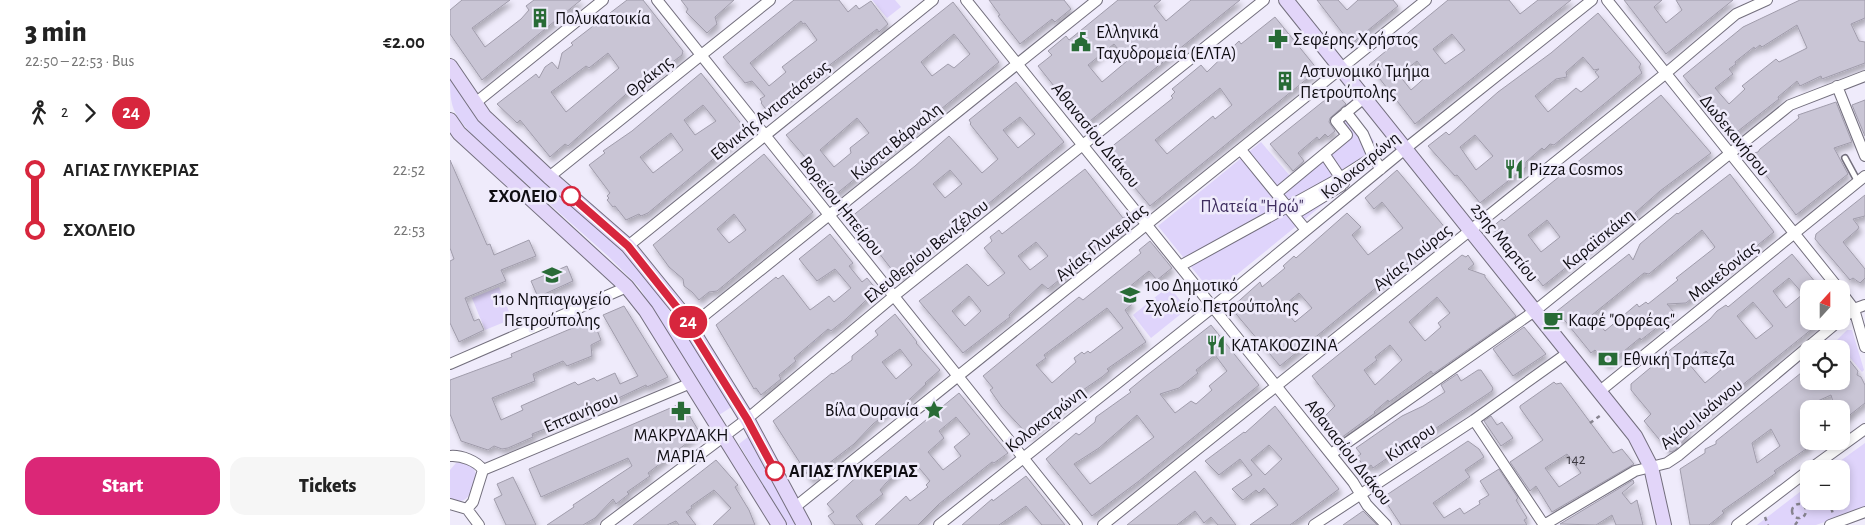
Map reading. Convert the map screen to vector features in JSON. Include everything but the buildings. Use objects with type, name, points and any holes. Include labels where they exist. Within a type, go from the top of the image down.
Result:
[{"type":"main road","name":"25ης Μαρτίου","points":[[1286,0],[1635,436],[1651,467],[1664,525]]},
{"type":"main road","points":[[450,66],[474,104],[497,130],[628,246],[691,326],[747,419],[804,525]]},
{"type":"main road","points":[[451,124],[627,287],[646,311],[776,524]]},
{"type":"street","points":[[474,104],[603,0]]},
{"type":"street","name":"Βορείου Ηπείρου","points":[[657,0],[1077,525]]},
{"type":"street","name":"Θράκης","points":[[549,177],[770,0]]},
{"type":"street","name":"Εθνικής Αντιστάσεως","points":[[628,246],[933,0]]},
{"type":"street","name":"Αθανασίου Διάκου","points":[[966,0],[1331,454],[1367,506],[1386,525]]},
{"type":"street","name":"Κώστα Βάρναλη","points":[[691,326],[1097,0]]},
{"type":"street","name":"Ελευθερίου Βενιζέλου","points":[[609,524],[722,436],[747,419],[894,296],[1264,0]]},
{"type":"street","name":"Αγίας Γλυκερίας","points":[[794,508],[1426,0]]},
{"type":"street","name":"Κολοκοτρώνη","points":[[939,525],[1022,457],[1213,307],[1333,207],[1592,0]]},
{"type":"street","name":"Δωδεκανήσου","points":[[1607,0],[1831,280]]},
{"type":"street","name":"Αγίας Λαύρας","points":[[1103,525],[1665,74],[1736,14],[1767,0]]},
{"type":"street","name":"Καραϊσκάκη","points":[[1331,454],[1536,310],[1790,105],[1865,76]]},
{"type":"street","points":[[1837,86],[1865,156]]},
{"type":"street","points":[[1276,193],[1348,135],[1336,121],[1364,98]]},
{"type":"street","points":[[1346,112],[1363,134],[1381,169]]},
{"type":"street","points":[[1241,150],[1276,193],[1300,211],[1322,192],[1341,186],[1339,179]]},
{"type":"street","points":[[1324,154],[1339,179],[1351,193]]},
{"type":"street","points":[[1339,179],[1373,156]]},
{"type":"street","name":"Μακεδονίας","points":[[1600,391],[1862,179]]},
{"type":"street","points":[[1322,192],[1333,207]]},
{"type":"street","points":[[1292,205],[1306,230]]},
{"type":"street","points":[[1180,266],[1292,205]]},
{"type":"street","points":[[450,364],[627,287]]},
{"type":"street","points":[[1850,304],[1854,309],[1865,346]]},
{"type":"street","name":"Αγίου Ιωάννου","points":[[1850,312],[1865,305]]},
{"type":"street","name":"Αγίου Ιωάννου","points":[[1544,525],[1635,470],[1667,463],[1828,330]]},
{"type":"street","name":"Κύπρου","points":[[1314,525],[1474,420],[1569,352]]},
{"type":"street","name":"Επτανήσου","points":[[483,470],[691,383]]},
{"type":"street","points":[[1474,420],[1544,525]]},
{"type":"street","points":[[1822,460],[1865,429]]},
{"type":"street","points":[[450,455],[457,455],[479,464],[483,470],[473,502],[467,509]]},
{"type":"street","points":[[1737,525],[1800,477]]},
{"type":"street","points":[[450,504],[467,509],[479,525]]},
{"type":"street","points":[[1830,525],[1865,512]]},
{"type":"lane","points":[[1845,158],[1862,179]]},
{"type":"path","points":[[1800,505],[1792,507],[1792,514],[1800,518]]},
{"type":"path","points":[[1795,525],[1805,515],[1805,510]]},
{"type":"green space","points":[[872,0],[895,0],[901,7],[887,18]]},
{"type":"green space","points":[[450,78],[474,114],[488,130],[619,246],[665,304],[733,406],[719,415],[639,287],[608,256],[467,129],[457,116],[452,104]]},
{"type":"green space","name":"Πλατεία \"Ηρώ\"","points":[[1346,107],[1385,154],[1213,294],[1158,226],[1261,142],[1290,176],[1343,134],[1331,120]]},
{"type":"green space","points":[[1169,286],[1187,309],[1151,338],[1133,315]]},
{"type":"green space","points":[[499,287],[512,319],[485,330],[472,298]]},
{"type":"green space","points":[[1847,330],[1852,330],[1864,370],[1862,372],[1850,358],[1850,340],[1837,340]]},
{"type":"green space","points":[[749,436],[798,525],[786,525],[739,444]]},
{"type":"green space","points":[[1865,443],[1865,508],[1816,525],[1757,525],[1800,492],[1800,510],[1850,510],[1850,460],[1841,460]]},
{"type":"green space","points":[[461,462],[473,467],[477,476],[468,496],[461,501],[456,501],[450,499],[450,470],[456,463]]},
{"type":"bus line","name":"24","points":[[571,196],[628,246],[691,326],[747,419],[775,471]]},
{"type":"place","name":"Πολυκατοικία","points":[[540,18]]},
{"type":"place","name":"Σεφέρης Χρήστος","points":[[1278,39]]},
{"type":"place","name":"Ελληνικά Ταχυδρομεία (ΕΛΤΑ)","points":[[1081,42]]},
{"type":"place","name":"Αστυνομικό Τμήμα Πετρούπολης","points":[[1285,81]]},
{"type":"place","name":"Pizza Cosmos","points":[[1514,169]]},
{"type":"place","name":"ΣΧΟΛΕΙΟ","points":[[571,196]]},
{"type":"place","name":"11ο Νηπιαγωγείο Πετρούπολης","points":[[552,275]]},
{"type":"place","name":"10ο Δημοτικό Σχολείο Πετρούπολης","points":[[1130,295]]},
{"type":"place","name":"Καφέ \"Ορφέας\"","points":[[1553,320]]},
{"type":"place","name":"ΚΑΤΑΚΟΟΖΙΝΑ","points":[[1216,345]]},
{"type":"place","name":"Εθνική Τράπεζα","points":[[1608,359]]},
{"type":"place","name":"Βίλα Ουρανία","points":[[934,410]]},
{"type":"place","name":"ΜΑΚΡΥΔΑΚΗ ΜΑΡΙΑ","points":[[681,411]]},
{"type":"place","name":"ΑΓΙΑΣ ΓΛΥΚΕΡΙΑΣ","points":[[775,471]]}]
